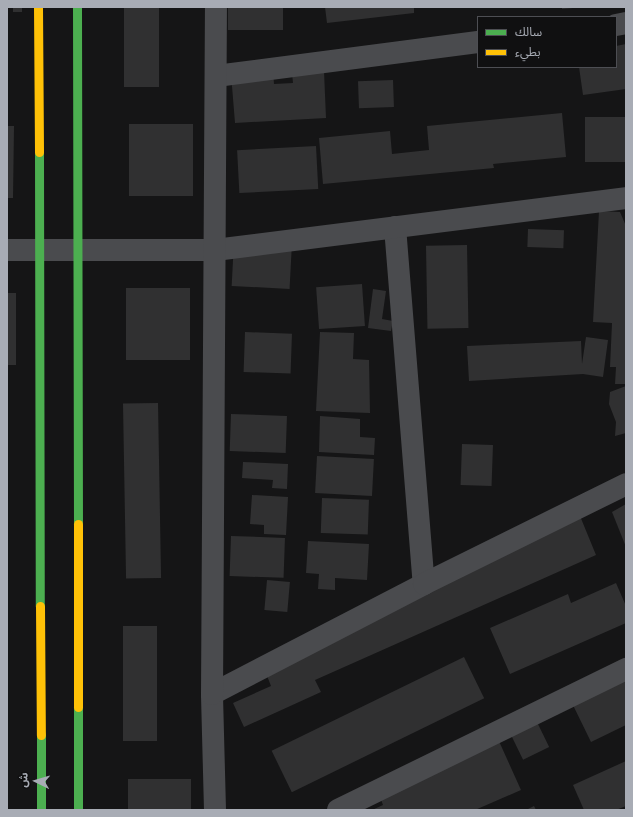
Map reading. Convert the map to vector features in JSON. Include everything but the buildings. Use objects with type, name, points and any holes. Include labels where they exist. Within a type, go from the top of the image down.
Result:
[{"type":"street","points":[[38,7],[41,810]]},
{"type":"street","points":[[77,7],[78,810]]},
{"type":"street","points":[[215,810],[212,694],[216,7]]},
{"type":"street","points":[[216,76],[477,42]]},
{"type":"street","points":[[7,250],[39,252],[215,250],[626,198]]},
{"type":"street","points":[[395,227],[424,584]]},
{"type":"street","points":[[212,694],[424,584],[626,484]]},
{"type":"street","points":[[338,810],[626,669]]},
{"type":"traffic: fast","points":[[77,7],[78,524]]},
{"type":"traffic: fast","points":[[39,152],[40,606]]},
{"type":"traffic: fast","points":[[78,707],[78,810]]},
{"type":"traffic: fast","points":[[41,735],[41,810]]},
{"type":"traffic: slow","points":[[38,7],[39,152]]},
{"type":"traffic: slow","points":[[78,524],[78,707]]},
{"type":"traffic: slow","points":[[40,606],[41,735]]}]
